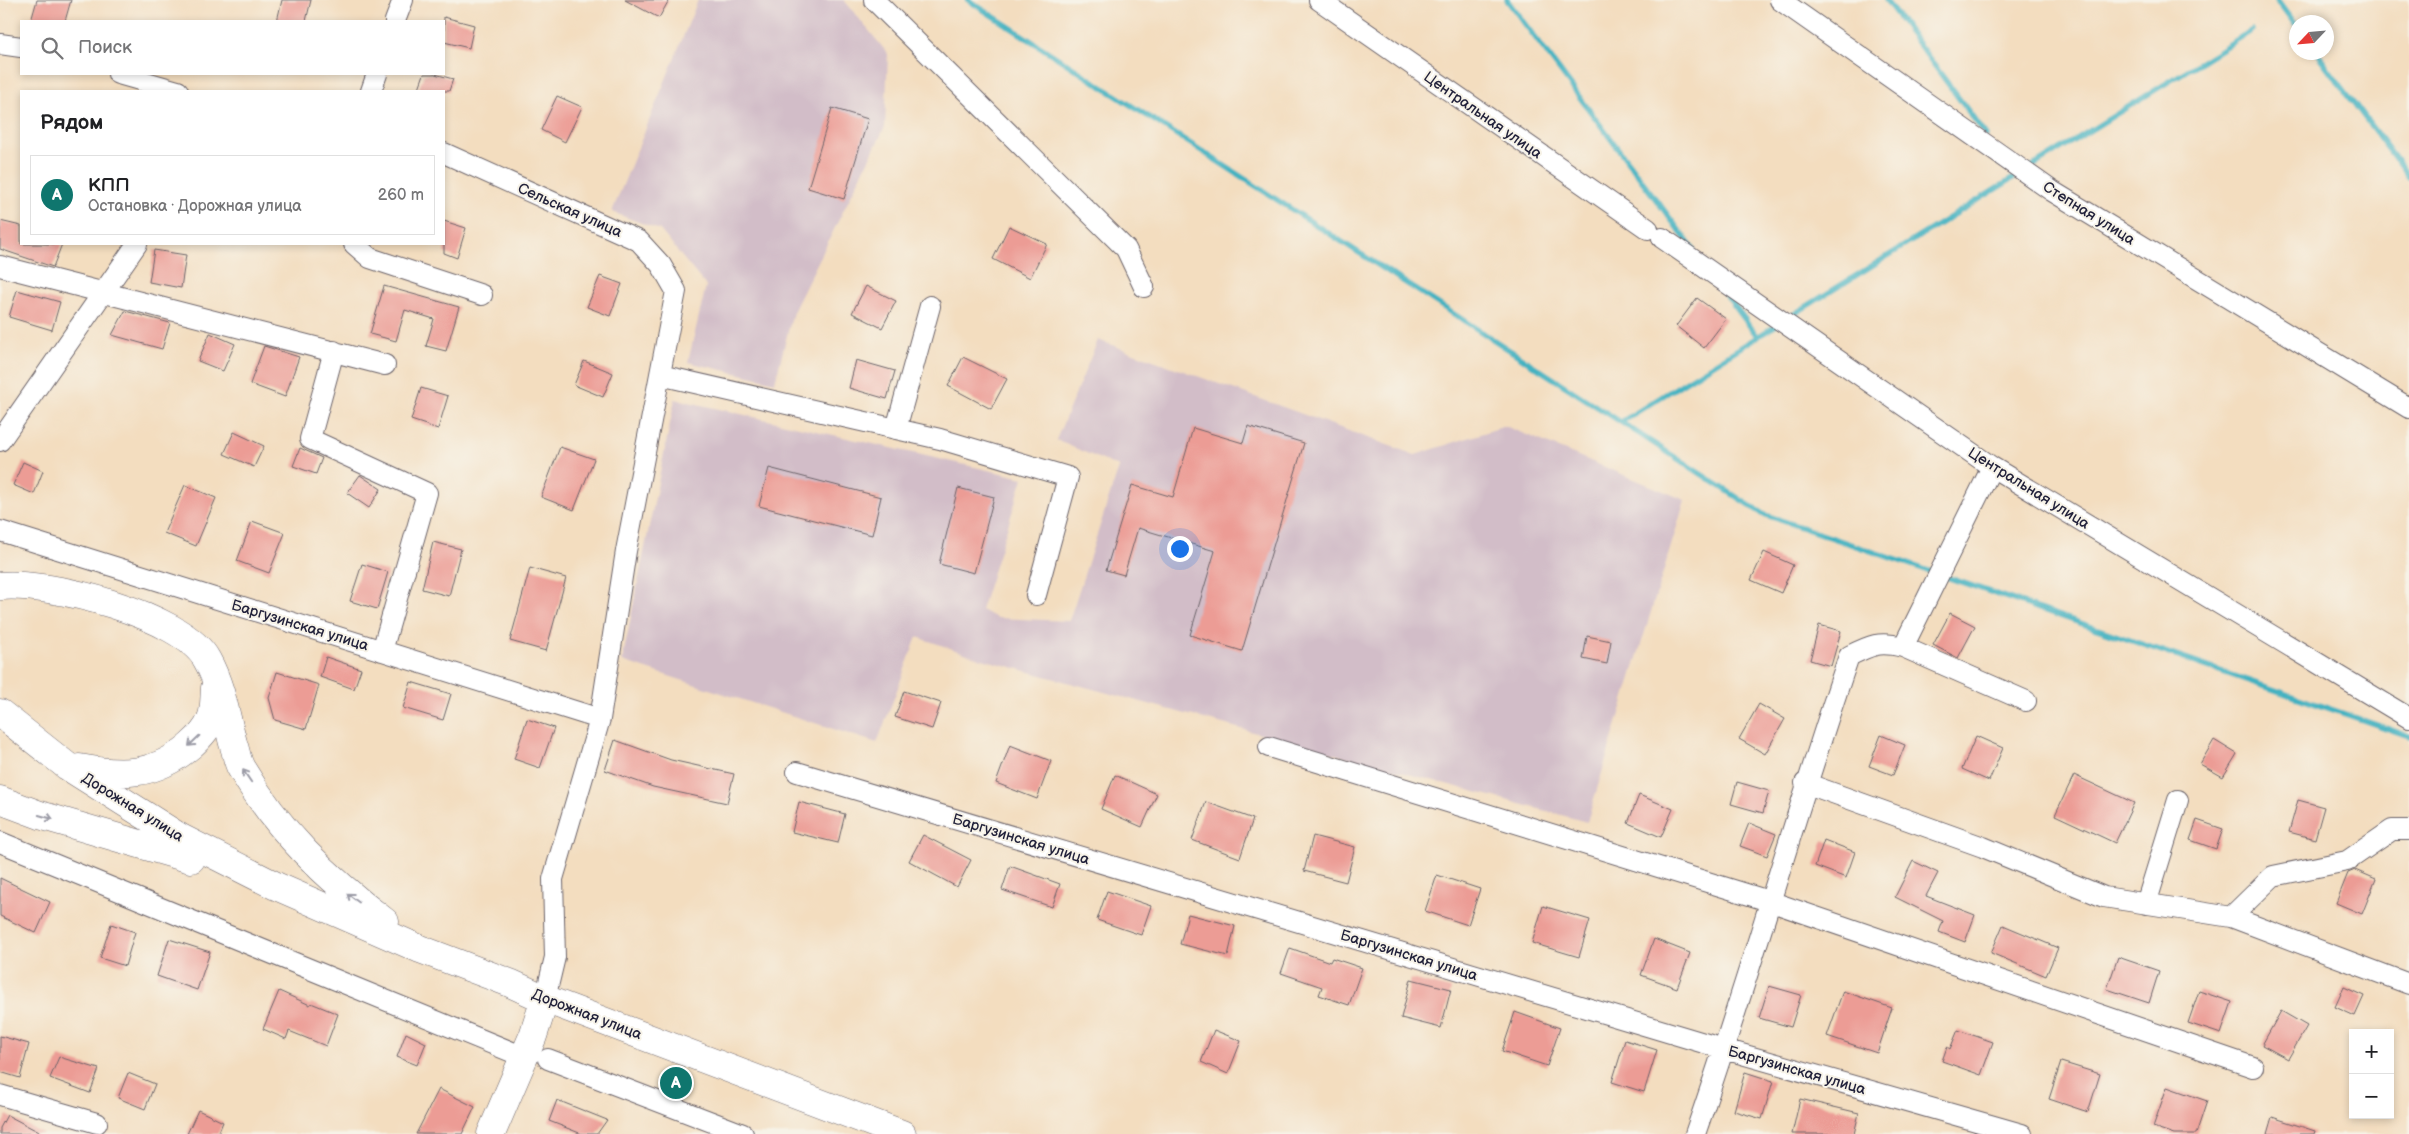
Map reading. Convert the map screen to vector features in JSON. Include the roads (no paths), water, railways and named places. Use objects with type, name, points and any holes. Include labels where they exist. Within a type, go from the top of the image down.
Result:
[{"type":"main road","points":[[0,586],[16,584],[47,587],[135,611],[193,641],[207,660],[216,681],[240,766],[283,830],[308,858],[343,890],[420,949]]},
{"type":"main road","points":[[67,766],[109,774],[140,771],[174,760],[199,738],[212,719],[216,681]]},
{"type":"main road","name":"Дорожная улица","points":[[0,713],[67,766],[181,838],[276,886],[420,949],[510,983],[545,999],[902,1134]]},
{"type":"main road","name":"Дорожная улица","points":[[0,736],[81,797],[190,859],[276,886]]},
{"type":"main road","points":[[0,800],[40,816],[190,859]]},
{"type":"main road","points":[[491,1134],[536,1058],[545,999]]},
{"type":"street","points":[[395,20],[403,0]]},
{"type":"street","points":[[874,0],[1126,250],[1144,287]]},
{"type":"street","name":"Центральная улица","points":[[1319,0],[1992,467],[2409,718]]},
{"type":"street","name":"Степная улица","points":[[1780,0],[2052,191],[2409,408]]},
{"type":"street","points":[[0,44],[20,47]]},
{"type":"street","points":[[122,75],[174,90]]},
{"type":"street","points":[[372,90],[378,75]]},
{"type":"street","name":"Сельская улица","points":[[445,153],[639,241],[661,265],[676,291],[660,375]]},
{"type":"street","points":[[0,441],[135,245]]},
{"type":"street","points":[[355,245],[370,258],[482,295]]},
{"type":"street","points":[[0,266],[385,365]]},
{"type":"street","points":[[896,429],[930,306]]},
{"type":"street","points":[[334,352],[310,439],[427,493],[382,651]]},
{"type":"street","points":[[545,999],[555,956],[553,878],[600,719],[626,551],[660,375],[940,438],[1068,478],[1036,595]]},
{"type":"street","points":[[1903,648],[1992,467]]},
{"type":"street","name":"Баргузинская улица","points":[[0,531],[600,719]]},
{"type":"street","points":[[1695,1134],[1724,1049],[1805,783],[1849,656],[1872,645],[1886,643],[1903,648],[2026,701]]},
{"type":"street","points":[[1269,748],[1769,901],[2253,1067]]},
{"type":"street","name":"Баргузинская улица","points":[[797,772],[1724,1049],[2022,1134]]},
{"type":"street","points":[[1805,783],[1983,847],[2104,897],[2231,917],[2409,984]]},
{"type":"street","points":[[2146,904],[2178,800]]},
{"type":"street","points":[[2231,917],[2273,876],[2347,861],[2392,830],[2409,830]]},
{"type":"street","points":[[0,842],[536,1058],[743,1134]]},
{"type":"street","points":[[0,1095],[97,1123]]},
{"type":"waterway","points":[[968,0],[1763,514],[2409,736]]},
{"type":"waterway","points":[[1507,0],[1693,249]]},
{"type":"waterway","points":[[1886,0],[1986,135]]},
{"type":"waterway","points":[[2277,0],[2289,16]]},
{"type":"waterway","points":[[2028,169],[2252,30]]},
{"type":"waterway","points":[[2322,60],[2409,177]]},
{"type":"waterway","points":[[1786,319],[2020,174]]},
{"type":"waterway","points":[[1722,289],[1758,337]]},
{"type":"waterway","points":[[1621,422],[1778,324]]},
{"type":"place","name":"КПП","points":[[676,1083]]}]
